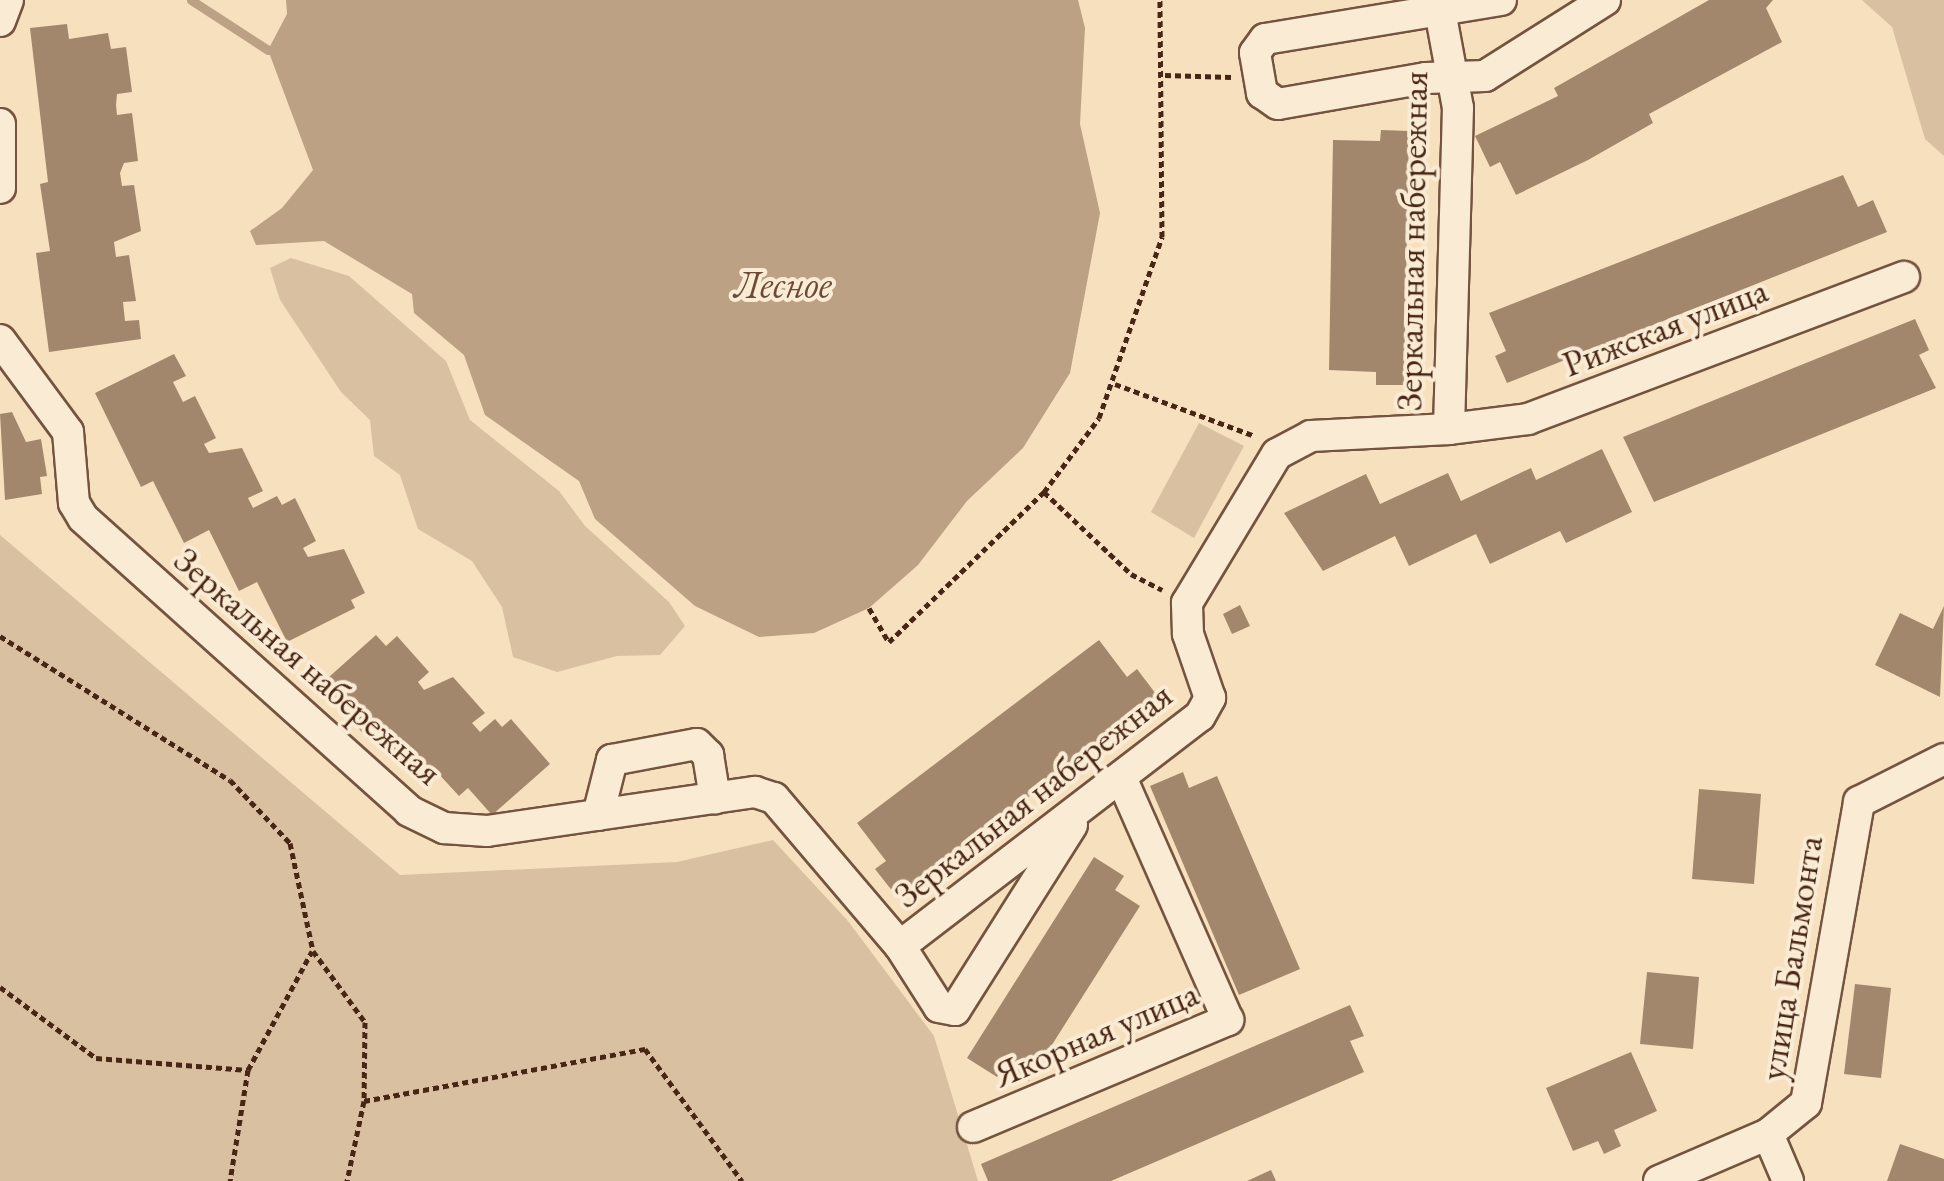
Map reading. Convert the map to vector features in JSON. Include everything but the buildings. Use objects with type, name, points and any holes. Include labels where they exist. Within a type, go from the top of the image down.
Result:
[{"type":"street","points":[[1501,0],[1440,6],[1265,39],[1255,53],[1262,93],[1278,104],[1457,76],[1485,76],[1605,0]]},
{"type":"street","name":"Зеркальная набережная","points":[[1277,454],[1311,436],[1449,429],[1457,76],[1440,6]]},
{"type":"street","points":[[0,124],[0,188]]},
{"type":"street","name":"Рижская улица","points":[[1449,429],[1528,419],[1904,277]]},
{"type":"street","name":"Зеркальная набережная","points":[[0,340],[68,432],[74,503],[83,518],[409,811],[444,828],[487,831],[755,792],[774,798],[900,946],[1122,780],[1200,716],[1210,698],[1188,634],[1187,603]]},
{"type":"street","points":[[1187,603],[1277,454]]},
{"type":"street","points":[[598,815],[612,760],[697,744],[708,755],[715,798]]},
{"type":"street","name":"улица Бальмонта","points":[[1659,1181],[1793,1120],[1814,1084],[1859,802],[1944,759]]},
{"type":"street","name":"Якорная улица","points":[[973,1127],[1228,1020],[1122,780]]},
{"type":"street","points":[[900,946],[939,1007],[955,1010],[1081,811]]},
{"type":"street","points":[[1768,1134],[1788,1181]]},
{"type":"path","points":[[869,608],[889,642],[1044,492],[1099,418],[1115,384],[1162,237],[1160,0]]},
{"type":"path","points":[[1115,384],[1252,433],[1277,454]]},
{"type":"path","points":[[1044,492],[1131,574],[1187,603]]},
{"type":"path","points":[[0,636],[230,780],[290,843],[313,951],[365,1022],[364,1101],[347,1181]]},
{"type":"path","points":[[230,1181],[248,1070],[313,951]]},
{"type":"path","points":[[0,987],[1,995],[96,1058],[248,1070]]},
{"type":"path","points":[[364,1101],[645,1049],[742,1181]]},
{"type":"shaded area","points":[[1862,0],[1944,0],[1944,156],[1925,139],[1892,27]]},
{"type":"shaded area","points":[[291,258],[349,276],[446,361],[470,420],[559,491],[585,526],[669,602],[685,626],[660,655],[617,656],[557,672],[513,657],[502,607],[472,561],[418,529],[400,475],[374,456],[370,420],[341,392],[280,300],[270,268]]},
{"type":"shaded area","points":[[1199,423],[1244,446],[1194,538],[1151,512]]},
{"type":"shaded area","points":[[0,535],[400,875],[677,862],[773,840],[848,921],[934,1036],[978,1181],[0,1181]]},
{"type":"water","name":"Лесное","points":[[286,0],[1078,0],[1085,28],[1080,124],[1100,213],[1070,373],[1023,448],[967,501],[918,565],[869,608],[814,633],[759,637],[695,606],[595,519],[579,481],[485,415],[464,355],[414,313],[412,294],[324,241],[256,245],[250,231],[282,208],[313,170],[268,50],[287,14]]},
{"type":"waterway","points":[[191,0],[268,50]]}]
